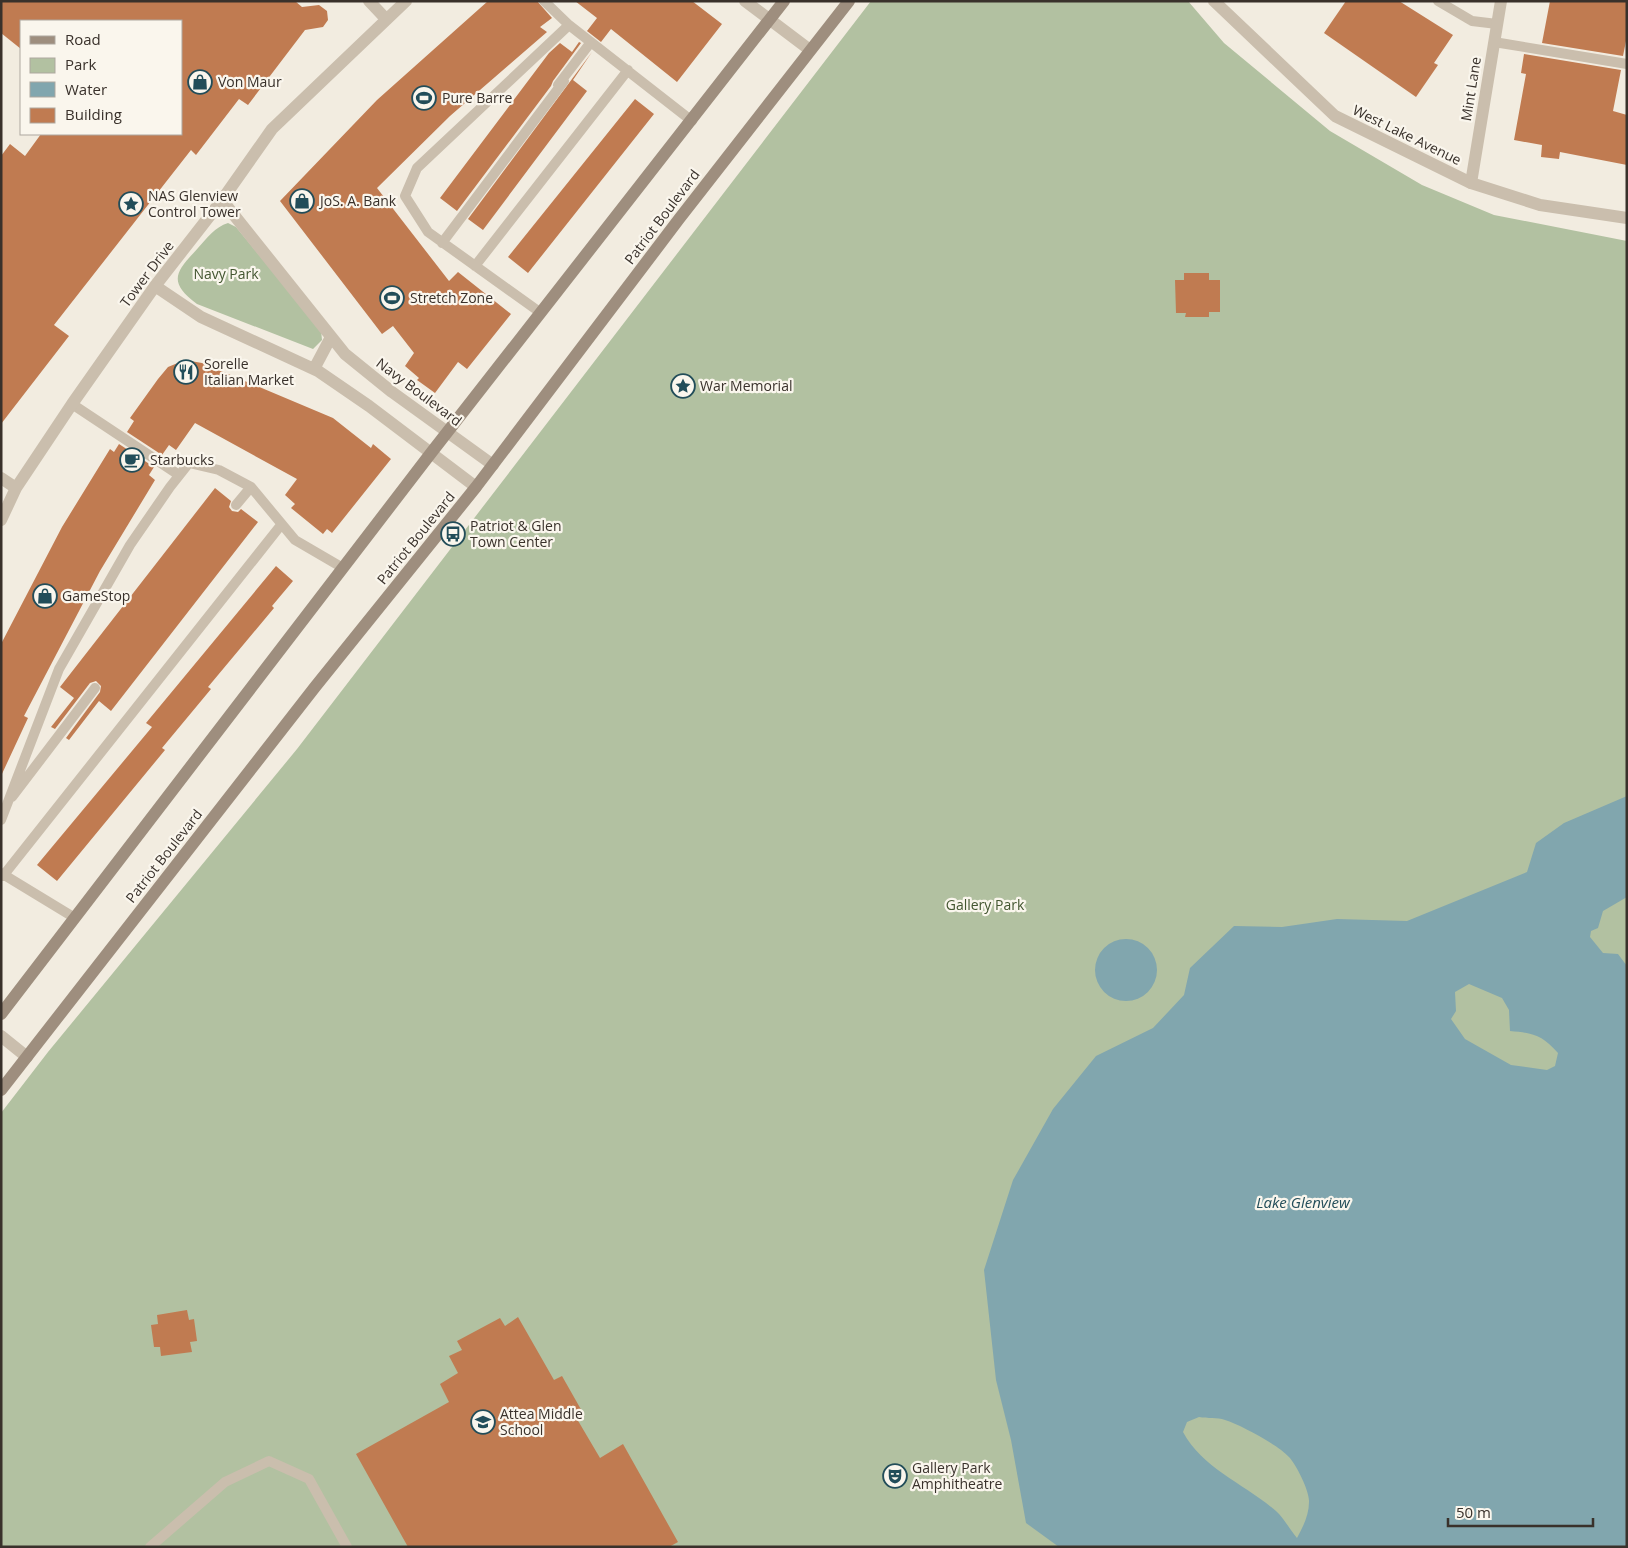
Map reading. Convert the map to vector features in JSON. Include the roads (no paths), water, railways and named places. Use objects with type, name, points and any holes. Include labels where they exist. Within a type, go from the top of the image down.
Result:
[{"type":"main road","points":[[1,1014],[431,453],[784,1]]},
{"type":"main road","name":"Patriot Boulevard","points":[[1,1090],[315,687],[476,487],[849,1]]},
{"type":"street","points":[[369,1],[386,19]]},
{"type":"street","name":"Tower Drive","points":[[1,520],[16,488],[72,404],[155,286],[222,200],[272,129],[406,1]]},
{"type":"street","points":[[745,1],[810,50]]},
{"type":"street","name":"West Lake Avenue","points":[[1214,1],[1335,116],[1471,183],[1540,205],[1627,218]]},
{"type":"street","name":"Mint Lane","points":[[1471,183],[1501,1]]},
{"type":"street","name":"Navy Boulevard","points":[[222,200],[345,354],[493,465]]},
{"type":"street","points":[[155,286],[201,317],[314,369],[369,406],[476,487]]},
{"type":"street","points":[[314,369],[331,337]]},
{"type":"street","points":[[1,478],[16,488]]},
{"type":"street","points":[[1,1036],[27,1057]]},
{"type":"lane","points":[[544,1],[569,25],[692,121]]},
{"type":"lane","points":[[1438,1],[1472,21],[1497,24]]},
{"type":"lane","points":[[542,313],[428,232],[405,196],[417,168],[569,25]]},
{"type":"lane","points":[[470,201],[591,42]]},
{"type":"lane","points":[[1494,42],[1627,64]]},
{"type":"lane","points":[[475,266],[628,70]]},
{"type":"lane","points":[[442,243],[564,81]]},
{"type":"lane","points":[[72,404],[179,475]]},
{"type":"lane","points":[[1,820],[4,808],[59,669],[130,545],[189,463],[219,470],[251,488],[295,540],[344,568]]},
{"type":"lane","points":[[236,505],[251,488]]},
{"type":"lane","points":[[75,918],[2,874],[281,524]]},
{"type":"lane","points":[[4,808],[96,688]]},
{"type":"lane","points":[[150,1547],[225,1482],[270,1461],[309,1479],[347,1547]]},
{"type":"water","name":"Lake Glenview","points":[[1627,796],[1627,897],[1603,911],[1598,928],[1591,931],[1590,937],[1603,953],[1618,954],[1627,966],[1627,1547],[1059,1547],[1026,1523],[1011,1440],[996,1380],[984,1270],[1013,1180],[1053,1109],[1096,1056],[1153,1028],[1184,995],[1190,968],[1234,926],[1282,927],[1337,919],[1407,921],[1527,872],[1536,843],[1564,823]],"holes":[[[1469,984],[1502,998],[1509,1010],[1510,1031],[1531,1034],[1547,1042],[1558,1053],[1555,1066],[1547,1070],[1511,1065],[1465,1039],[1451,1019],[1456,1011],[1455,992]],[[1199,1417],[1222,1419],[1240,1426],[1277,1447],[1289,1457],[1302,1478],[1309,1497],[1307,1516],[1297,1538],[1276,1511],[1213,1466],[1191,1445],[1183,1432],[1187,1422]]]},
{"type":"water","points":[[1120,939],[1132,939],[1148,948],[1155,958],[1157,970],[1155,982],[1148,992],[1132,1001],[1120,1001],[1109,996],[1100,987],[1095,976],[1095,964],[1100,953],[1109,944]]},
{"type":"place","name":"Von Maur","points":[[200,82]]},
{"type":"place","name":"Pure Barre","points":[[424,98]]},
{"type":"place","name":"JoS. A. Bank","points":[[302,201]]},
{"type":"place","name":"NAS Glenview Control Tower","points":[[131,204]]},
{"type":"place","name":"Stretch Zone","points":[[392,298]]},
{"type":"place","name":"Sorelle Italian Market","points":[[186,372]]},
{"type":"place","name":"War Memorial","points":[[683,386]]},
{"type":"place","name":"Starbucks","points":[[132,460]]},
{"type":"place","name":"Patriot & Glen Town Center","points":[[453,534]]},
{"type":"place","name":"GameStop","points":[[45,596]]},
{"type":"place","name":"Attea Middle School","points":[[483,1422]]},
{"type":"place","name":"Gallery Park Amphitheatre","points":[[895,1476]]},
{"type":"park label","name":"Navy Park","points":[[226,274]]},
{"type":"park label","name":"Gallery Park","points":[[985,905]]}]
